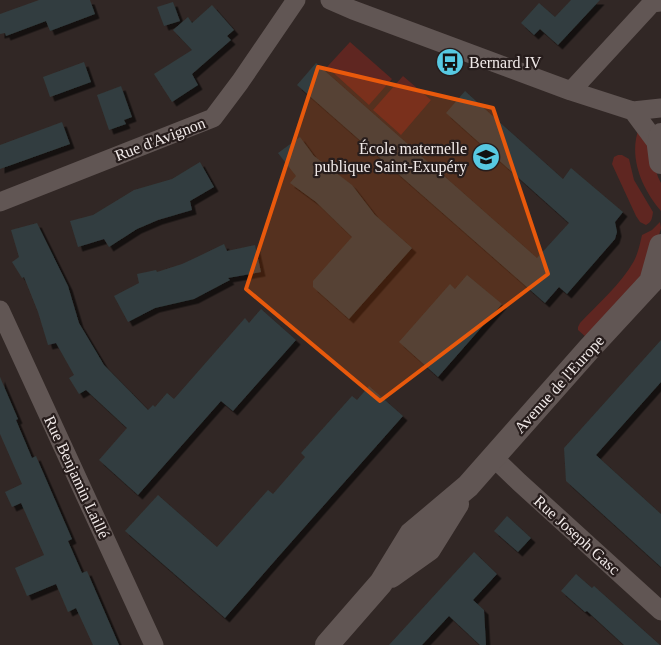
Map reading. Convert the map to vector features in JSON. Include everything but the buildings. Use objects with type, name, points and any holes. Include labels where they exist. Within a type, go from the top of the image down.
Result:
[{"type":"street","name":"Rue d'Avignon","points":[[0,202],[213,118],[296,0]]},
{"type":"street","points":[[330,0],[357,5],[571,90],[633,111],[661,108]]},
{"type":"street","points":[[571,90],[652,3],[661,2]]},
{"type":"street","points":[[633,111],[660,148]]},
{"type":"street","name":"Avenue de l'Europe","points":[[333,643],[381,583],[411,534],[468,486],[656,276],[661,246]]},
{"type":"street","name":"Rue Benjamin Laillé","points":[[0,310],[154,645]]},
{"type":"street","name":"Rue Joseph Gasc","points":[[494,458],[661,611]]},
{"type":"highlighted area","points":[[318,67],[493,108],[548,274],[380,401],[246,289]]},
{"type":"shaded area","points":[[350,42],[392,79],[369,105],[327,67]]},
{"type":"shaded area","points":[[403,76],[431,100],[401,135],[373,110]]},
{"type":"shaded area","points":[[639,128],[643,131],[661,183],[661,211],[643,183],[636,161],[636,139]]},
{"type":"shaded area","points":[[618,155],[629,159],[634,180],[653,212],[651,221],[646,225],[640,222],[636,216],[612,164],[614,157]]},
{"type":"shaded area","points":[[660,222],[661,228],[656,246],[644,272],[587,338],[578,330],[580,323],[623,278],[637,255],[642,235],[652,230]]},
{"type":"place","name":"Bernard IV","points":[[450,62]]},
{"type":"place","name":"École maternelle publique Saint-Exupéry","points":[[486,157]]}]
